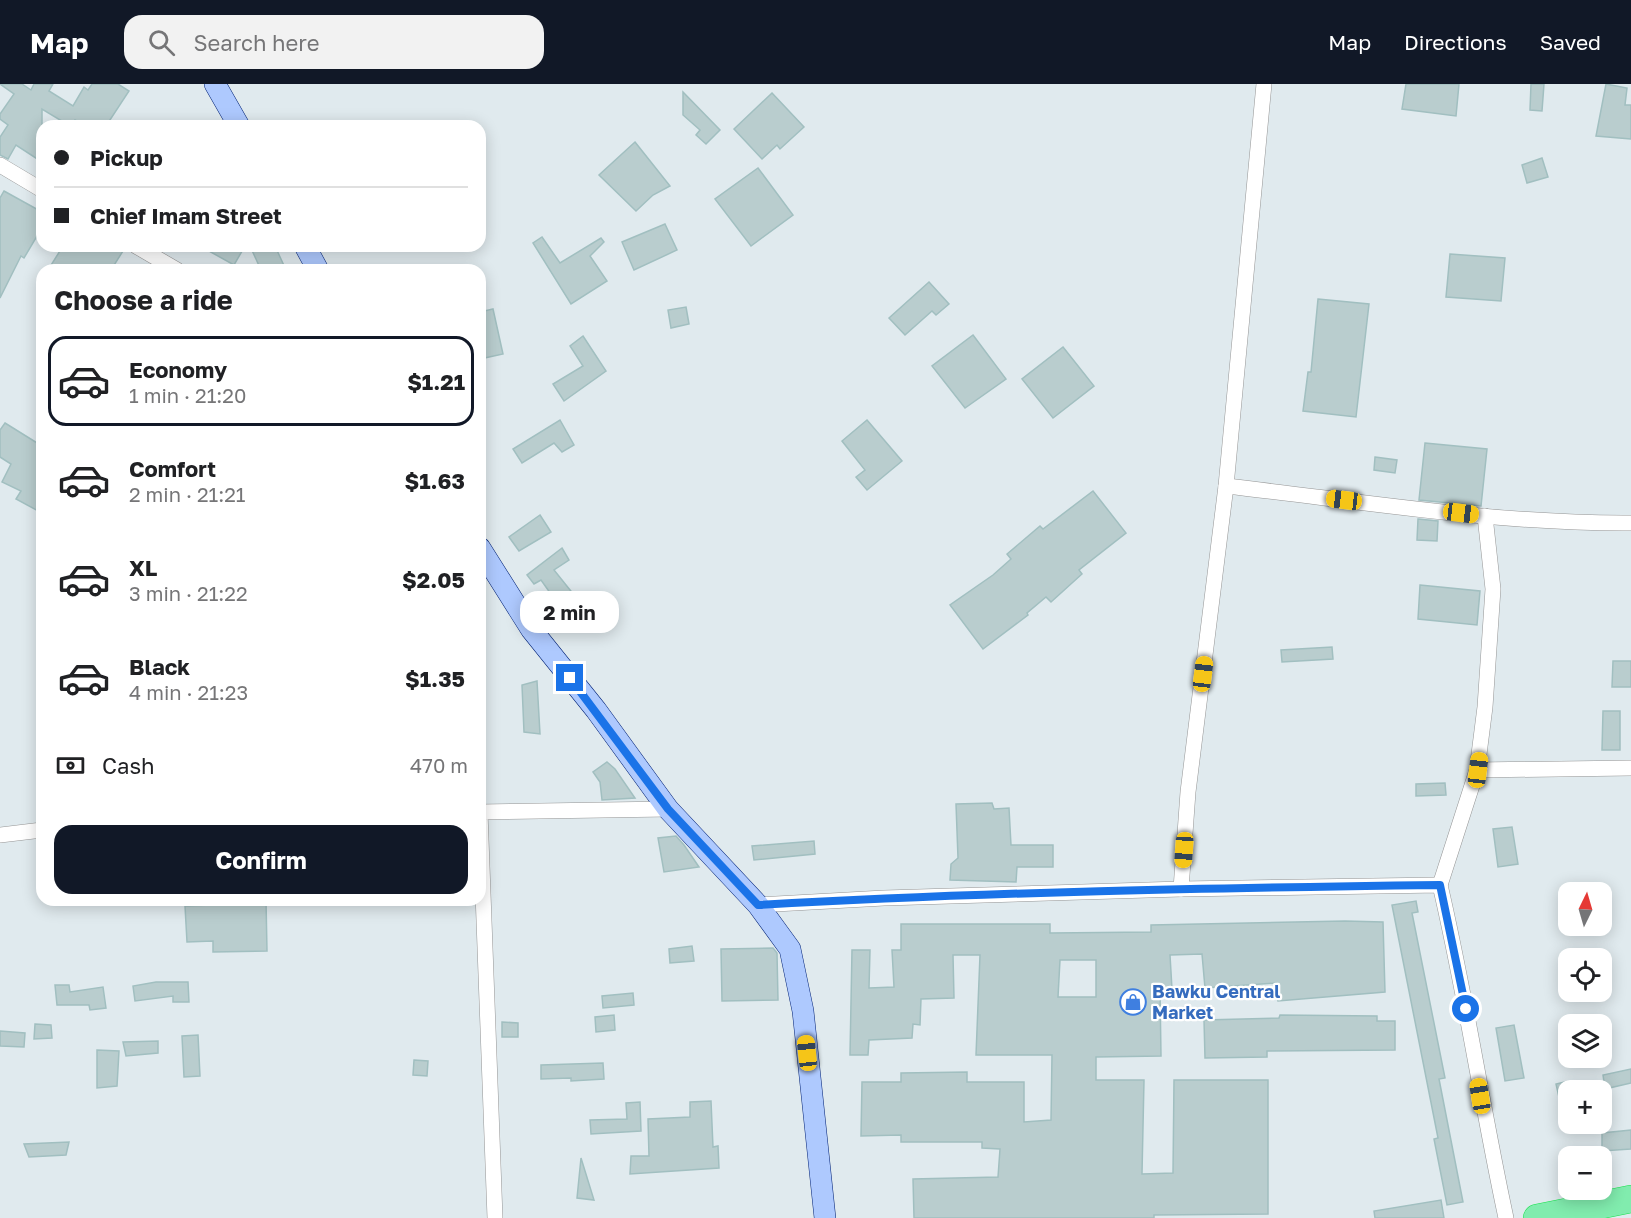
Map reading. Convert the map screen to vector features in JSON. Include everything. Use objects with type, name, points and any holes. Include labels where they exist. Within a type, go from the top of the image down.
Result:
[{"type":"highway","points":[[1540,1218],[1631,1199]]},
{"type":"street","points":[[215,84],[236,120]]},
{"type":"street","points":[[1181,889],[1188,792],[1226,486],[1264,84]]},
{"type":"street","points":[[0,165],[36,186]]},
{"type":"street","points":[[146,252],[167,264]]},
{"type":"street","points":[[1226,486],[1485,516],[1576,524],[1631,523]]},
{"type":"street","points":[[1485,516],[1493,589],[1478,770],[1440,885],[1459,965],[1480,1096],[1506,1218]]},
{"type":"street","points":[[486,558],[531,629],[596,710],[668,809],[758,905],[790,949],[802,1011],[825,1218]]},
{"type":"street","points":[[1478,770],[1631,768]]},
{"type":"street","points":[[486,812],[668,809]]},
{"type":"street","points":[[0,835],[36,831]]},
{"type":"street","points":[[758,905],[896,897],[1440,885]]},
{"type":"street","points":[[483,906],[495,1218]]},
{"type":"building","points":[[0,84],[22,84],[31,90],[34,84],[53,84],[49,91],[73,106],[84,87],[88,90],[92,84],[118,84],[129,91],[110,120],[60,120],[42,109],[42,120],[36,120],[36,158],[16,145],[8,159],[0,155],[0,137],[8,125],[0,119],[0,114],[14,94]]},
{"type":"building","points":[[1406,84],[1459,84],[1456,116],[1402,109]]},
{"type":"building","points":[[1531,84],[1544,84],[1542,111],[1530,110]]},
{"type":"building","points":[[1606,84],[1627,88],[1625,105],[1631,105],[1631,139],[1596,136]]},
{"type":"building","points":[[683,92],[720,130],[706,144],[696,135],[700,130],[683,115]]},
{"type":"building","points":[[772,93],[804,127],[780,149],[777,145],[762,159],[734,129]]},
{"type":"building","points":[[635,142],[670,186],[653,195],[636,211],[599,175]]},
{"type":"building","points":[[1542,158],[1548,177],[1527,183],[1522,165]]},
{"type":"building","points":[[758,168],[793,215],[751,246],[715,199]]},
{"type":"building","points":[[4,191],[36,209],[36,238],[24,258],[21,256],[0,298],[0,198]]},
{"type":"building","points":[[665,224],[677,250],[634,270],[622,242]]},
{"type":"building","points":[[542,237],[560,263],[601,238],[604,242],[590,256],[607,281],[571,304],[533,243]]},
{"type":"building","points":[[59,252],[122,252],[115,264],[52,264]]},
{"type":"building","points":[[211,252],[242,252],[235,264]]},
{"type":"building","points":[[253,252],[278,252],[283,264],[258,264]]},
{"type":"building","points":[[1450,254],[1505,258],[1501,301],[1446,297]]},
{"type":"building","points":[[929,282],[949,304],[936,315],[932,311],[905,335],[889,318]]},
{"type":"building","points":[[1318,299],[1369,304],[1356,417],[1303,411],[1308,372],[1311,372]]},
{"type":"building","points":[[686,307],[689,324],[671,328],[668,310]]},
{"type":"building","points":[[493,309],[503,354],[486,358],[486,311]]},
{"type":"building","points":[[973,335],[1006,379],[965,408],[932,366]]},
{"type":"building","points":[[583,336],[606,371],[564,401],[553,384],[583,366],[570,346]]},
{"type":"building","points":[[1063,347],[1094,386],[1053,418],[1022,379]]},
{"type":"building","points":[[560,420],[574,445],[562,452],[554,443],[522,463],[513,449]]},
{"type":"building","points":[[867,420],[902,461],[867,490],[856,477],[865,470],[842,441]]},
{"type":"building","points":[[5,423],[36,442],[36,510],[16,499],[21,491],[2,482],[11,464],[0,457],[0,430]]},
{"type":"building","points":[[1425,443],[1487,449],[1481,506],[1419,500]]},
{"type":"building","points":[[1375,457],[1397,460],[1395,473],[1374,470]]},
{"type":"building","points":[[1093,491],[1126,533],[1079,570],[1082,574],[1051,602],[1046,597],[1027,613],[1028,615],[983,649],[950,605],[993,575],[1011,559],[1007,554],[1040,526],[1043,529]]},
{"type":"building","points":[[540,515],[551,532],[519,551],[509,537]]},
{"type":"building","points":[[1418,519],[1438,521],[1437,541],[1417,540]]},
{"type":"building","points":[[562,548],[569,560],[554,570],[574,595],[560,607],[541,580],[534,584],[527,575]]},
{"type":"building","points":[[1420,585],[1480,591],[1477,625],[1418,619]]},
{"type":"building","points":[[1332,647],[1333,659],[1282,662],[1281,650]]},
{"type":"building","points":[[1613,661],[1631,661],[1631,687],[1612,687]]},
{"type":"building","points":[[537,681],[540,734],[524,732],[522,685]]},
{"type":"building","points":[[1603,711],[1620,711],[1620,750],[1602,750]]},
{"type":"building","points":[[607,762],[615,769],[635,798],[602,800],[600,782],[593,772]]},
{"type":"building","points":[[1445,783],[1446,795],[1416,796],[1416,784]]},
{"type":"building","points":[[992,803],[994,809],[1009,808],[1011,845],[1053,845],[1053,867],[1017,867],[1016,882],[950,880],[951,864],[958,858],[956,804]]},
{"type":"building","points":[[1512,827],[1518,864],[1498,867],[1493,829]]},
{"type":"building","points":[[676,836],[699,867],[664,872],[658,838]]},
{"type":"building","points":[[814,841],[815,854],[754,860],[752,846]]},
{"type":"building","points":[[1416,901],[1418,912],[1412,913],[1445,1078],[1439,1079],[1463,1202],[1447,1205],[1434,1139],[1438,1138],[1392,905]]},
{"type":"building","points":[[185,906],[266,906],[267,951],[213,952],[213,941],[187,942]]},
{"type":"building","points":[[1383,922],[1385,992],[1278,1001],[1276,983],[1205,988],[1202,954],[1170,955],[1172,989],[1160,990],[1161,1056],[1096,1057],[1096,1080],[1144,1080],[1142,1174],[1173,1173],[1174,1080],[1268,1080],[1268,1214],[1154,1215],[1154,1218],[914,1218],[913,1179],[998,1177],[1000,1149],[982,1148],[982,1142],[901,1142],[901,1135],[861,1136],[862,1082],[901,1082],[901,1073],[967,1072],[967,1082],[1024,1082],[1024,1122],[1051,1120],[1052,1055],[976,1055],[980,955],[953,955],[954,998],[921,999],[920,1025],[913,1024],[912,1038],[869,1040],[868,1055],[850,1055],[852,950],[870,950],[869,988],[894,987],[892,950],[901,950],[901,924],[1050,924],[1050,933],[1151,932],[1151,925]],"holes":[[[1060,960],[1096,960],[1096,997],[1058,997]]]},
{"type":"building","points":[[692,946],[694,961],[670,963],[669,949]]},
{"type":"building","points":[[773,948],[777,953],[778,1000],[722,1001],[721,949]]},
{"type":"building","points":[[156,982],[188,982],[189,1002],[173,1002],[173,996],[135,1001],[133,986]]},
{"type":"building","points":[[55,985],[69,985],[70,992],[103,987],[106,1008],[90,1010],[89,1005],[57,1005]]},
{"type":"building","points":[[633,993],[634,1005],[603,1008],[602,996]]},
{"type":"building","points":[[614,1015],[615,1030],[596,1032],[595,1017]]},
{"type":"building","points":[[1280,1015],[1377,1016],[1377,1021],[1395,1021],[1395,1050],[1267,1051],[1267,1057],[1205,1058],[1204,1020],[1279,1018]]},
{"type":"building","points":[[502,1022],[518,1023],[518,1037],[502,1037]]},
{"type":"building","points":[[35,1024],[51,1025],[52,1038],[34,1039]]},
{"type":"building","points":[[1514,1025],[1524,1078],[1505,1081],[1496,1028]]},
{"type":"building","points":[[0,1031],[25,1033],[24,1047],[0,1046]]},
{"type":"building","points":[[198,1035],[200,1076],[184,1077],[182,1036]]},
{"type":"building","points":[[158,1041],[158,1053],[126,1056],[123,1042]]},
{"type":"building","points":[[97,1050],[119,1051],[117,1086],[97,1088]]},
{"type":"building","points":[[414,1060],[428,1061],[427,1076],[413,1075]]},
{"type":"building","points":[[603,1063],[604,1079],[571,1081],[571,1078],[541,1079],[541,1065]]},
{"type":"building","points":[[1631,1069],[1631,1083],[1612,1087],[1612,1080],[1604,1080],[1603,1075]]},
{"type":"building","points":[[711,1101],[713,1147],[718,1146],[719,1168],[630,1174],[631,1156],[649,1156],[648,1119],[690,1117],[690,1102]]},
{"type":"building","points":[[640,1102],[641,1131],[591,1134],[590,1120],[627,1119],[626,1103]]},
{"type":"building","points":[[1631,1130],[1631,1149],[1612,1150],[1612,1146],[1602,1146],[1602,1134],[1612,1134],[1612,1132]]},
{"type":"building","points":[[69,1142],[66,1155],[29,1157],[24,1144]]},
{"type":"building","points":[[581,1158],[594,1200],[577,1198]]},
{"type":"building","points":[[1441,1200],[1444,1218],[1375,1218],[1374,1211]]},
{"type":"place","name":"Bawku Central Market","points":[[1133,1002]]},
{"type":"route","points":[[570,678],[668,809],[758,905],[884,898],[1440,885],[1459,965],[1466,1009]]}]
